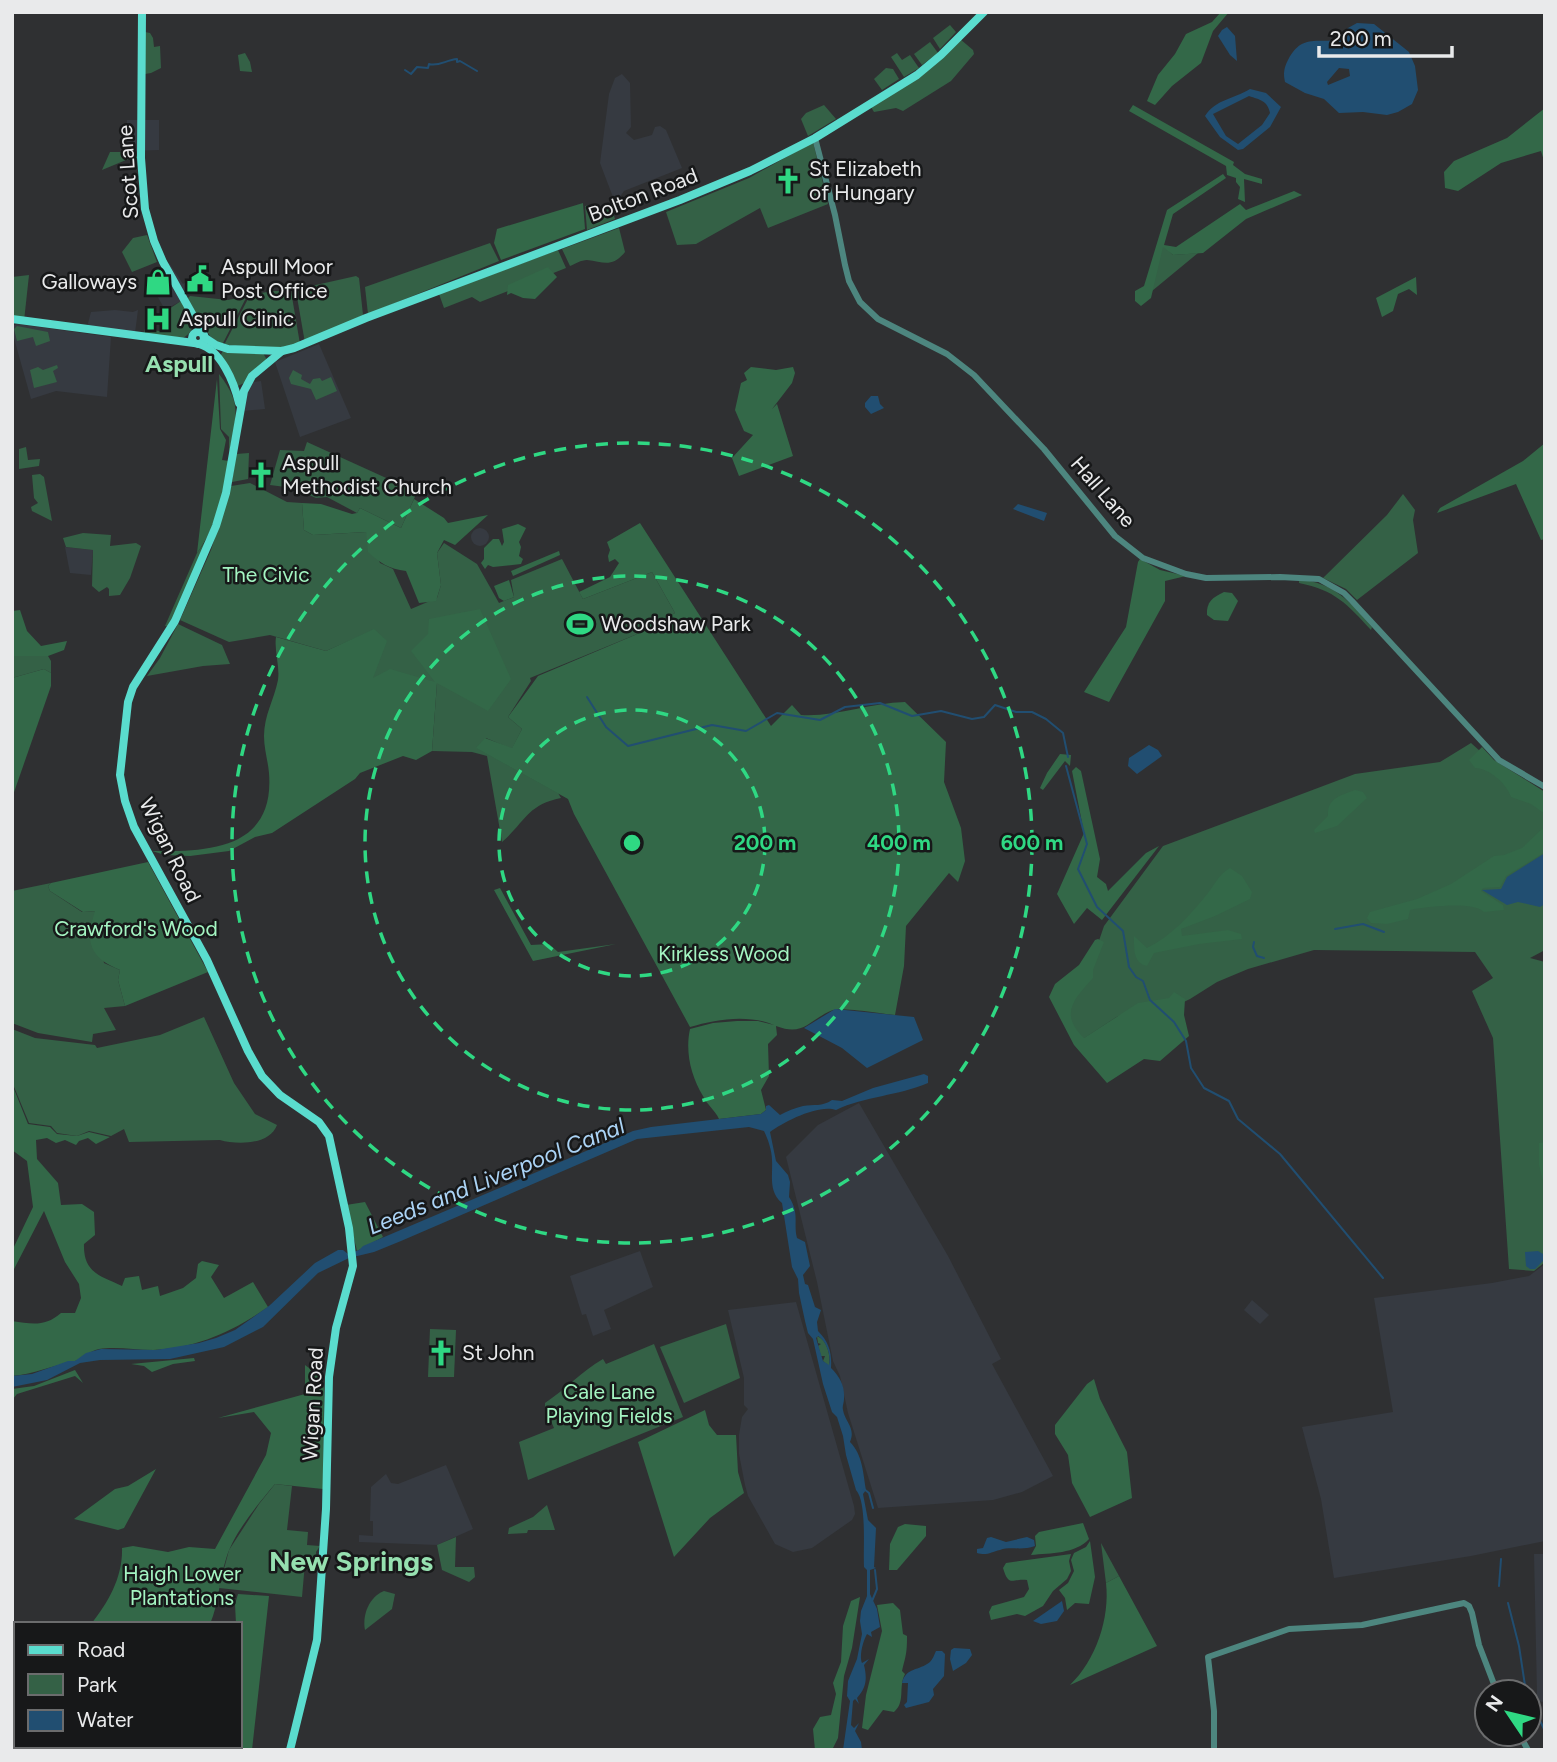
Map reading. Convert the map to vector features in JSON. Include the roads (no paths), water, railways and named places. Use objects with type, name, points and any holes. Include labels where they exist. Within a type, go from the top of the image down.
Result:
[{"type":"main road","name":"Scot Lane","points":[[142,12],[141,158],[145,209],[163,262],[195,317],[198,338]]},
{"type":"main road","name":"Bolton Road","points":[[248,382],[282,351],[680,200],[750,171],[816,138],[930,65],[984,12]]},
{"type":"main road","points":[[12,319],[181,342],[198,338]]},
{"type":"main road","name":"Bolton Road","points":[[198,338],[228,349],[282,351]]},
{"type":"main road","name":"Wigan Road","points":[[198,338],[221,362],[233,384],[239,406]]},
{"type":"main road","points":[[221,362],[221,354],[228,349]]},
{"type":"main road","points":[[259,351],[266,358],[266,363]]},
{"type":"main road","points":[[233,384],[240,386],[248,382]]},
{"type":"main road","name":"Wigan Road","points":[[248,382],[239,406],[226,493],[216,526],[175,621],[130,695],[121,748],[120,775],[134,827],[213,971],[248,1051],[262,1076],[280,1095],[319,1122],[329,1136],[354,1260],[337,1323],[330,1364],[326,1509],[318,1629],[313,1661],[290,1750]]},
{"type":"street","name":"Hall Lane","points":[[816,138],[849,281],[860,302],[867,311],[889,327],[960,362],[1021,423],[1115,536],[1143,558],[1186,574],[1206,578],[1311,578],[1332,585],[1352,601],[1499,760],[1545,787]]},
{"type":"street","points":[[1213,1750],[1214,1711],[1208,1657],[1289,1629],[1362,1625],[1460,1603],[1467,1605],[1472,1613],[1479,1646],[1492,1678]]},
{"type":"water","points":[[1357,23],[1374,24],[1409,52],[1415,66],[1418,90],[1412,104],[1387,115],[1339,113],[1324,99],[1285,82],[1286,66],[1298,46],[1310,41],[1338,40],[1348,28]],"holes":[[[1339,68],[1349,69],[1350,76],[1328,85],[1327,82]]]},
{"type":"water","points":[[1227,27],[1235,36],[1237,61],[1218,36]]},
{"type":"water","points":[[1250,89],[1266,93],[1281,107],[1270,127],[1243,149],[1238,150],[1220,137],[1205,116],[1220,103]],"holes":[[[1249,96],[1265,103],[1270,113],[1262,125],[1238,144],[1226,136],[1213,114]]]},
{"type":"water","points":[[871,396],[878,396],[884,408],[871,414],[865,403]]},
{"type":"water","points":[[1018,504],[1047,513],[1044,521],[1013,509]]},
{"type":"water","points":[[1149,745],[1162,756],[1137,774],[1128,766],[1129,758]]},
{"type":"water","points":[[1545,853],[1545,904],[1540,907],[1518,902],[1507,905],[1482,890],[1501,889],[1507,877]]},
{"type":"water","points":[[835,1009],[914,1017],[923,1040],[867,1068],[842,1048],[804,1028]]},
{"type":"water","points":[[924,1074],[928,1076],[928,1083],[917,1087],[836,1110],[811,1112],[770,1132],[776,1161],[788,1175],[790,1182],[789,1197],[795,1213],[797,1238],[805,1242],[810,1266],[803,1275],[805,1284],[808,1285],[815,1307],[821,1310],[817,1322],[818,1331],[829,1348],[831,1368],[843,1386],[843,1410],[851,1429],[850,1442],[862,1465],[866,1490],[863,1494],[868,1520],[876,1528],[876,1568],[870,1570],[870,1594],[877,1609],[880,1627],[871,1632],[872,1637],[867,1634],[863,1644],[862,1663],[869,1659],[864,1665],[865,1682],[857,1698],[859,1704],[855,1699],[853,1701],[851,1725],[854,1728],[859,1723],[855,1731],[862,1750],[843,1750],[850,1701],[847,1696],[848,1681],[857,1659],[862,1634],[861,1611],[867,1596],[862,1504],[837,1417],[832,1412],[823,1384],[813,1339],[808,1333],[798,1279],[792,1267],[782,1203],[773,1188],[771,1153],[764,1131],[749,1127],[637,1139],[401,1241],[349,1258],[318,1273],[263,1327],[224,1347],[170,1359],[100,1360],[80,1363],[47,1380],[12,1387],[12,1376],[32,1374],[75,1361],[86,1353],[101,1349],[156,1350],[216,1338],[235,1330],[269,1306],[315,1263],[338,1250],[348,1254],[359,1250],[633,1131],[761,1114],[769,1105],[780,1115],[803,1106],[832,1100],[842,1101],[873,1088]],"holes":[[[818,1336],[828,1349],[829,1365],[823,1361],[816,1338]]]},
{"type":"water","points":[[1538,1251],[1543,1254],[1544,1260],[1535,1269],[1530,1269],[1526,1266],[1525,1252]]},
{"type":"water","points":[[1027,1537],[1034,1540],[1035,1546],[977,1553],[977,1549],[983,1548],[987,1538],[1006,1542]]},
{"type":"water","points":[[1062,1601],[1064,1611],[1057,1621],[1041,1624],[1033,1621]]},
{"type":"water","points":[[970,1649],[972,1655],[966,1663],[953,1671],[950,1659],[951,1650]]},
{"type":"water","points":[[936,1651],[945,1654],[944,1676],[933,1689],[934,1695],[929,1702],[906,1708],[904,1705],[907,1702],[908,1683],[902,1683],[904,1678],[930,1662]]},
{"type":"waterway","points":[[405,70],[411,74],[417,67],[428,68],[429,64],[436,65],[457,59],[457,62],[460,61],[477,71]]},
{"type":"waterway","points":[[587,697],[606,727],[628,746],[712,725],[746,731],[777,713],[820,720],[845,707],[880,703],[912,716],[941,711],[972,719],[984,717],[995,705],[1016,712],[1032,712],[1046,719],[1063,733],[1068,757]]},
{"type":"waterway","points":[[1066,766],[1087,844],[1078,869],[1097,907],[1123,931],[1129,967],[1136,977],[1143,981],[1150,1000],[1174,1022],[1186,1041],[1191,1068],[1204,1088],[1229,1101],[1238,1119],[1280,1154],[1383,1278]]},
{"type":"waterway","points":[[1335,929],[1363,924],[1384,932]]},
{"type":"waterway","points":[[1254,942],[1257,956],[1264,958]]},
{"type":"waterway","points":[[864,1489],[869,1493],[873,1508]]},
{"type":"waterway","points":[[1499,1586],[1501,1559]]},
{"type":"waterway","points":[[872,1601],[877,1589],[875,1570]]},
{"type":"waterway","points":[[1508,1603],[1524,1678]]},
{"type":"waterway","points":[[1543,1727],[1545,1731]]},
{"type":"place","name":"St Elizabeth of Hungary","points":[[788,181]]},
{"type":"place","name":"Aspull Moor Post Office","points":[[200,279]]},
{"type":"place","name":"Galloways","points":[[158,282]]},
{"type":"place","name":"Aspull Clinic","points":[[158,319]]},
{"type":"place","name":"Aspull Methodist Church","points":[[261,475]]},
{"type":"place","name":"Woodshaw Park","points":[[580,624]]},
{"type":"place","name":"St John","points":[[441,1353]]},
{"type":"district","name":"Aspull","points":[[179,364]]},
{"type":"district","name":"New Springs","points":[[351,1561]]},
{"type":"park label","name":"The Civic","points":[[266,575]]},
{"type":"park label","name":"Crawford's Wood","points":[[136,929]]},
{"type":"park label","name":"Kirkless Wood","points":[[724,954]]},
{"type":"park label","name":"Cale Lane Playing Fields","points":[[609,1404]]},
{"type":"park label","name":"Haigh Lower Plantations","points":[[182,1586]]},
{"type":"water label","name":"Leeds and Liverpool Canal","points":[[496,1176]]}]
